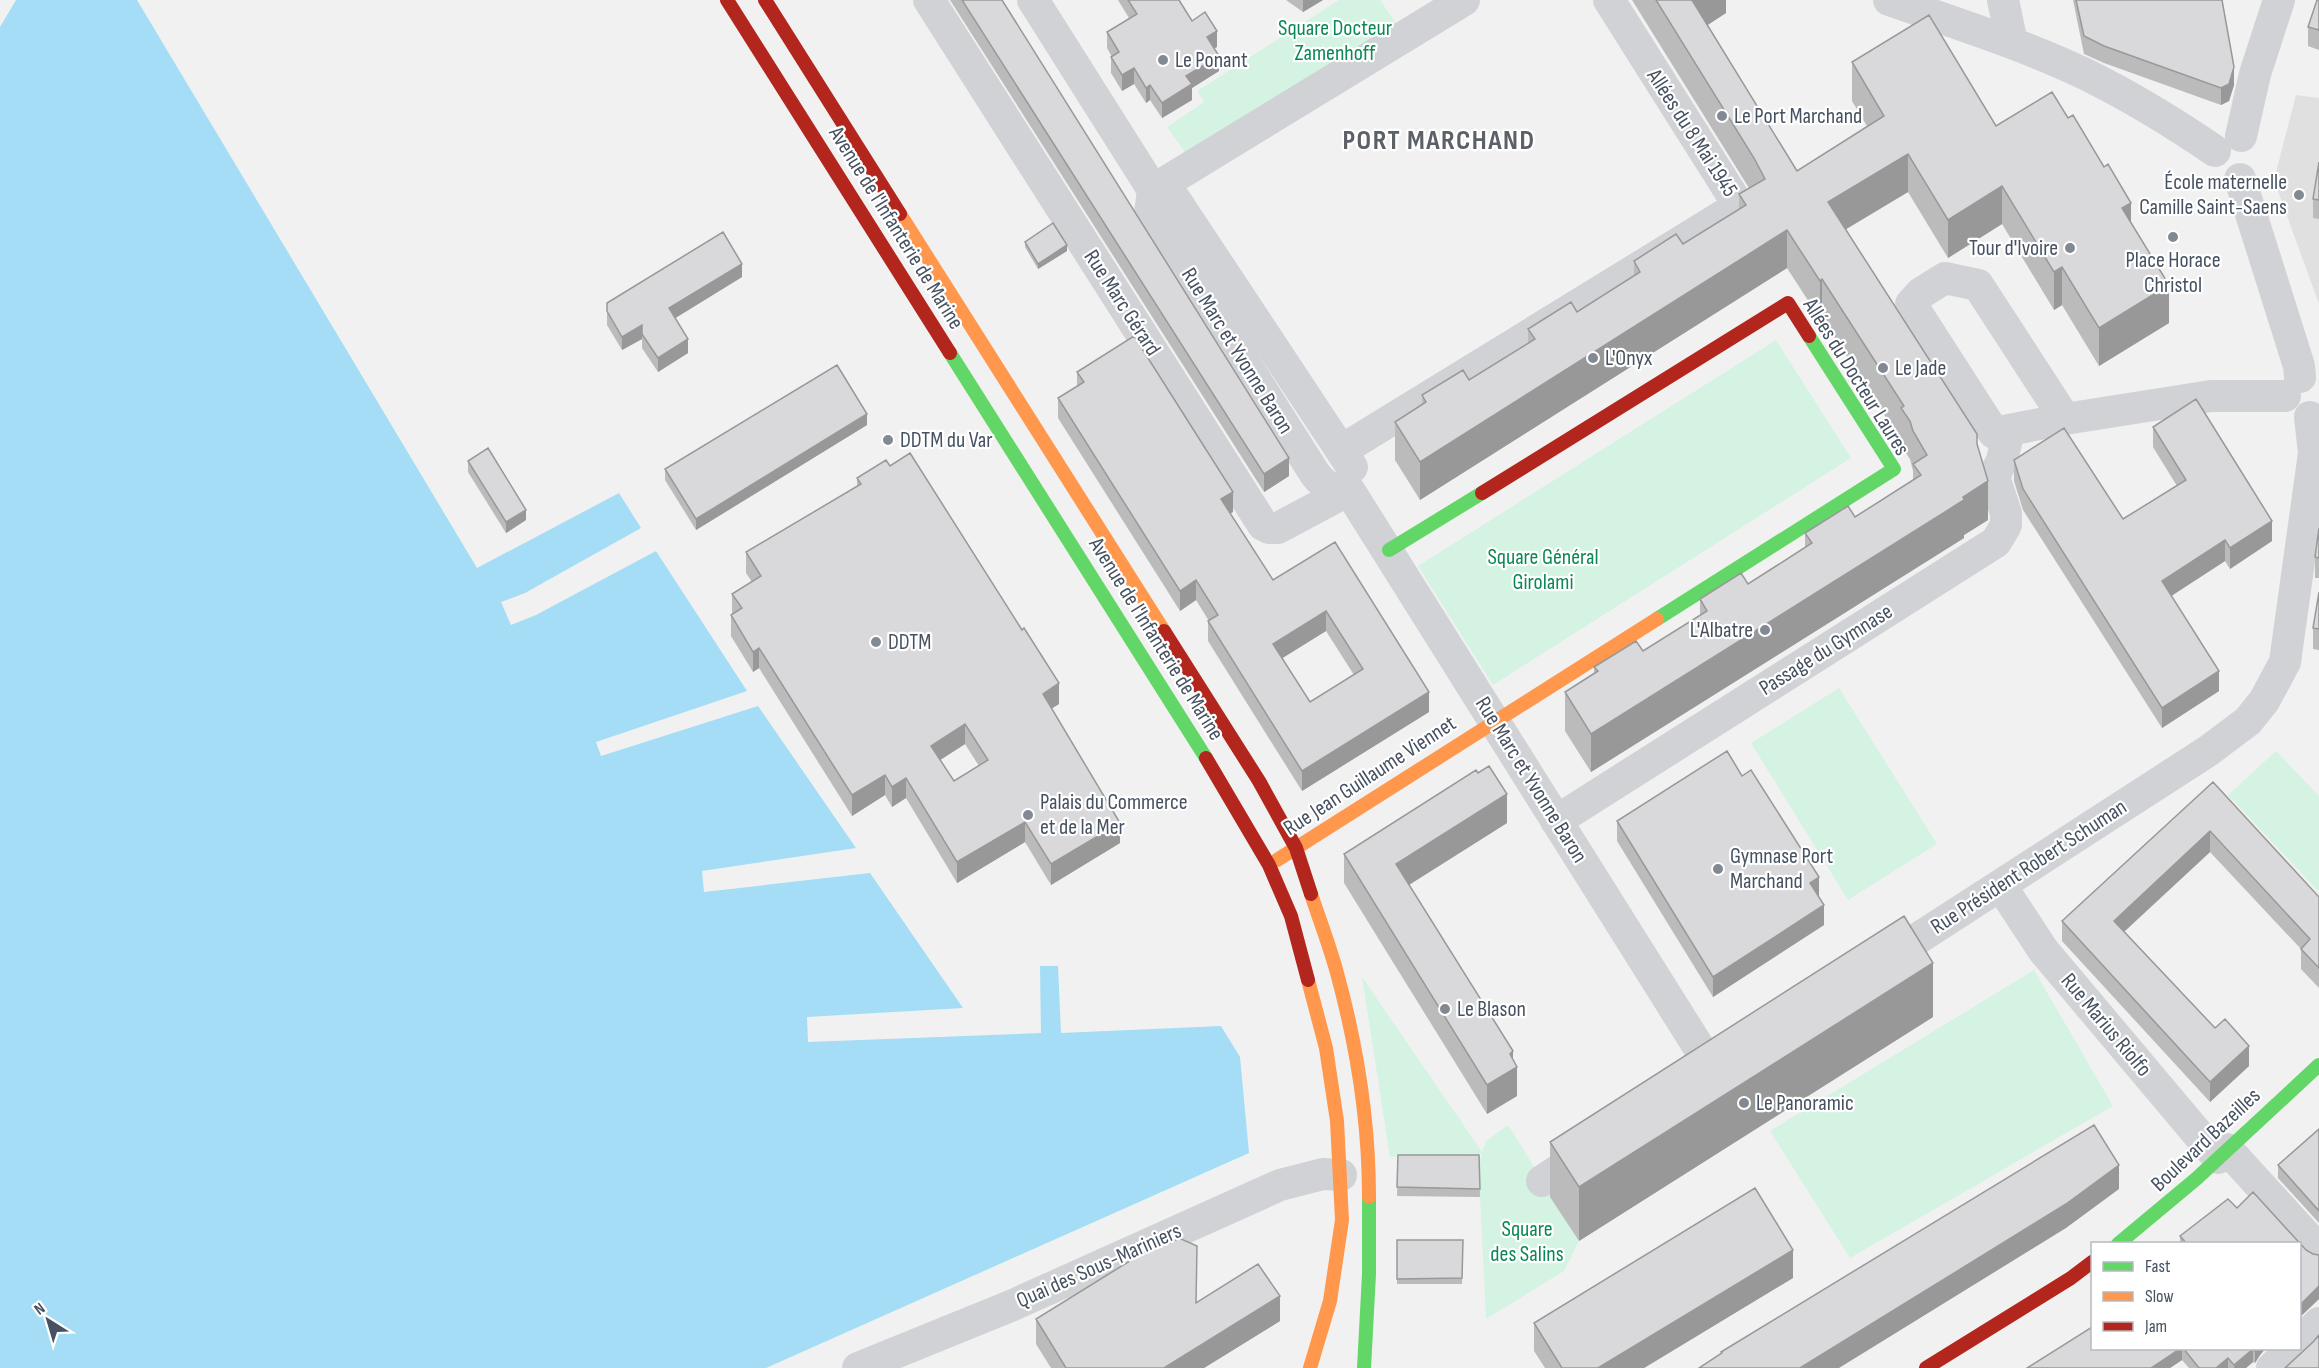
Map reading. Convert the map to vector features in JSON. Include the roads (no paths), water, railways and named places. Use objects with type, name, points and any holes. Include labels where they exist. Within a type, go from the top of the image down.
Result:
[{"type":"main road","name":"Avenue de l'Infanterie de Marine","points":[[727,0],[1231,797],[1269,865],[1291,916],[1326,1048],[1338,1121],[1341,1175],[1342,1220],[1330,1301],[1310,1368]]},
{"type":"main road","name":"Avenue de l'Infanterie de Marine","points":[[765,0],[1259,781],[1296,848],[1337,972],[1352,1036],[1365,1123],[1369,1190],[1369,1274],[1364,1368]]},
{"type":"main road","name":"Allées du Docteur Laures","points":[[1389,550],[1788,303],[1893,469],[1494,722]]},
{"type":"main road","name":"Rue Jean Guillaume Viennet","points":[[1269,865],[1494,722]]},
{"type":"main road","name":"Boulevard Bazeilles","points":[[2121,1242],[2149,1221],[2319,1065]]},
{"type":"main road","points":[[1926,1368],[2071,1278],[2091,1263]]},
{"type":"street","name":"Rue Marc Gérard","points":[[929,0],[1263,525],[1278,528],[1349,490]]},
{"type":"street","name":"Rue Marc et Yvonne Baron","points":[[1033,0],[1153,190],[1174,198],[1342,450],[1352,466],[1354,478],[1349,490]]},
{"type":"street","points":[[1153,190],[1464,0]]},
{"type":"street","name":"Allées du 8 Mai 1945","points":[[1342,450],[1739,206],[1609,0]]},
{"type":"street","points":[[1889,0],[2012,43],[2085,74],[2171,121],[2228,144],[2252,143],[2258,158],[2252,172],[2240,179],[2299,366],[2301,385],[2289,409],[2294,414],[2314,415]]},
{"type":"street","points":[[2003,0],[2012,43]]},
{"type":"street","points":[[2228,144],[2255,74],[2279,0]]},
{"type":"street","name":"Rue Marc et Yvonne Baron","points":[[1153,190],[1150,213],[1315,474],[1332,490],[1349,490]]},
{"type":"street","points":[[2065,419],[1978,285],[1946,278],[1921,293],[1911,304],[1994,434],[2065,419],[2211,396],[2301,385]]},
{"type":"street","name":"Rue Président Robert Schuman","points":[[1861,976],[2208,751],[2247,722],[2264,701],[2285,662],[2314,453],[2314,415]]},
{"type":"street","name":"Passage du Gymnase","points":[[1556,821],[1996,542],[2006,525],[2006,513],[1994,477],[2002,460],[2009,431]]},
{"type":"street","name":"Rue Marc et Yvonne Baron","points":[[1349,490],[1389,550],[1556,821],[1703,1077],[1741,1052]]},
{"type":"street","name":"Rue Marius Riolfo","points":[[2001,886],[2043,950],[2223,1153],[2319,1250]]},
{"type":"street","points":[[1542,1181],[1614,1134]]},
{"type":"street","name":"Quai des Sous-Mariniers","points":[[858,1368],[1013,1305],[1280,1185],[1323,1174],[1341,1175]]},
{"type":"street","points":[[2301,1341],[2319,1323]]},
{"type":"street","points":[[2272,1368],[2291,1350]]},
{"type":"water","points":[[16,0],[137,0],[477,568],[619,493],[641,528],[525,593],[501,602],[511,625],[536,615],[656,551],[747,691],[596,742],[601,756],[758,706],[856,848],[702,871],[704,892],[870,873],[963,1008],[807,1017],[808,1042],[1041,1033],[1040,966],[1058,966],[1061,1033],[1221,1026],[1240,1057],[1249,1153],[766,1368],[0,1368],[0,27]]},
{"type":"place","name":"Le Ponant","points":[[1163,60]]},
{"type":"place","name":"Le Port Marchand","points":[[1722,116]]},
{"type":"place","name":"École maternelle Camille Saint-Saens","points":[[2299,195]]},
{"type":"place","name":"Place Horace Christol","points":[[2173,237]]},
{"type":"place","name":"Tour d'Ivoire","points":[[2070,248]]},
{"type":"place","name":"L'Onyx","points":[[1593,358]]},
{"type":"place","name":"Le Jade","points":[[1883,368]]},
{"type":"place","name":"DDTM du Var","points":[[888,440]]},
{"type":"place","name":"L'Albatre","points":[[1765,630]]},
{"type":"place","name":"DDTM","points":[[876,642]]},
{"type":"place","name":"Palais du Commerce et de la Mer","points":[[1028,815]]},
{"type":"place","name":"Gymnase Port Marchand","points":[[1718,869]]},
{"type":"place","name":"Le Blason","points":[[1445,1009]]},
{"type":"place","name":"Le Panoramic","points":[[1744,1103]]},
{"type":"district","name":"PORT MARCHAND","points":[[1439,140]]},
{"type":"park label","name":"Square Docteur Zamenhoff","points":[[1335,40]]},
{"type":"park label","name":"Square Général Girolami","points":[[1543,570]]},
{"type":"park label","name":"Square des Salins","points":[[1527,1242]]}]
